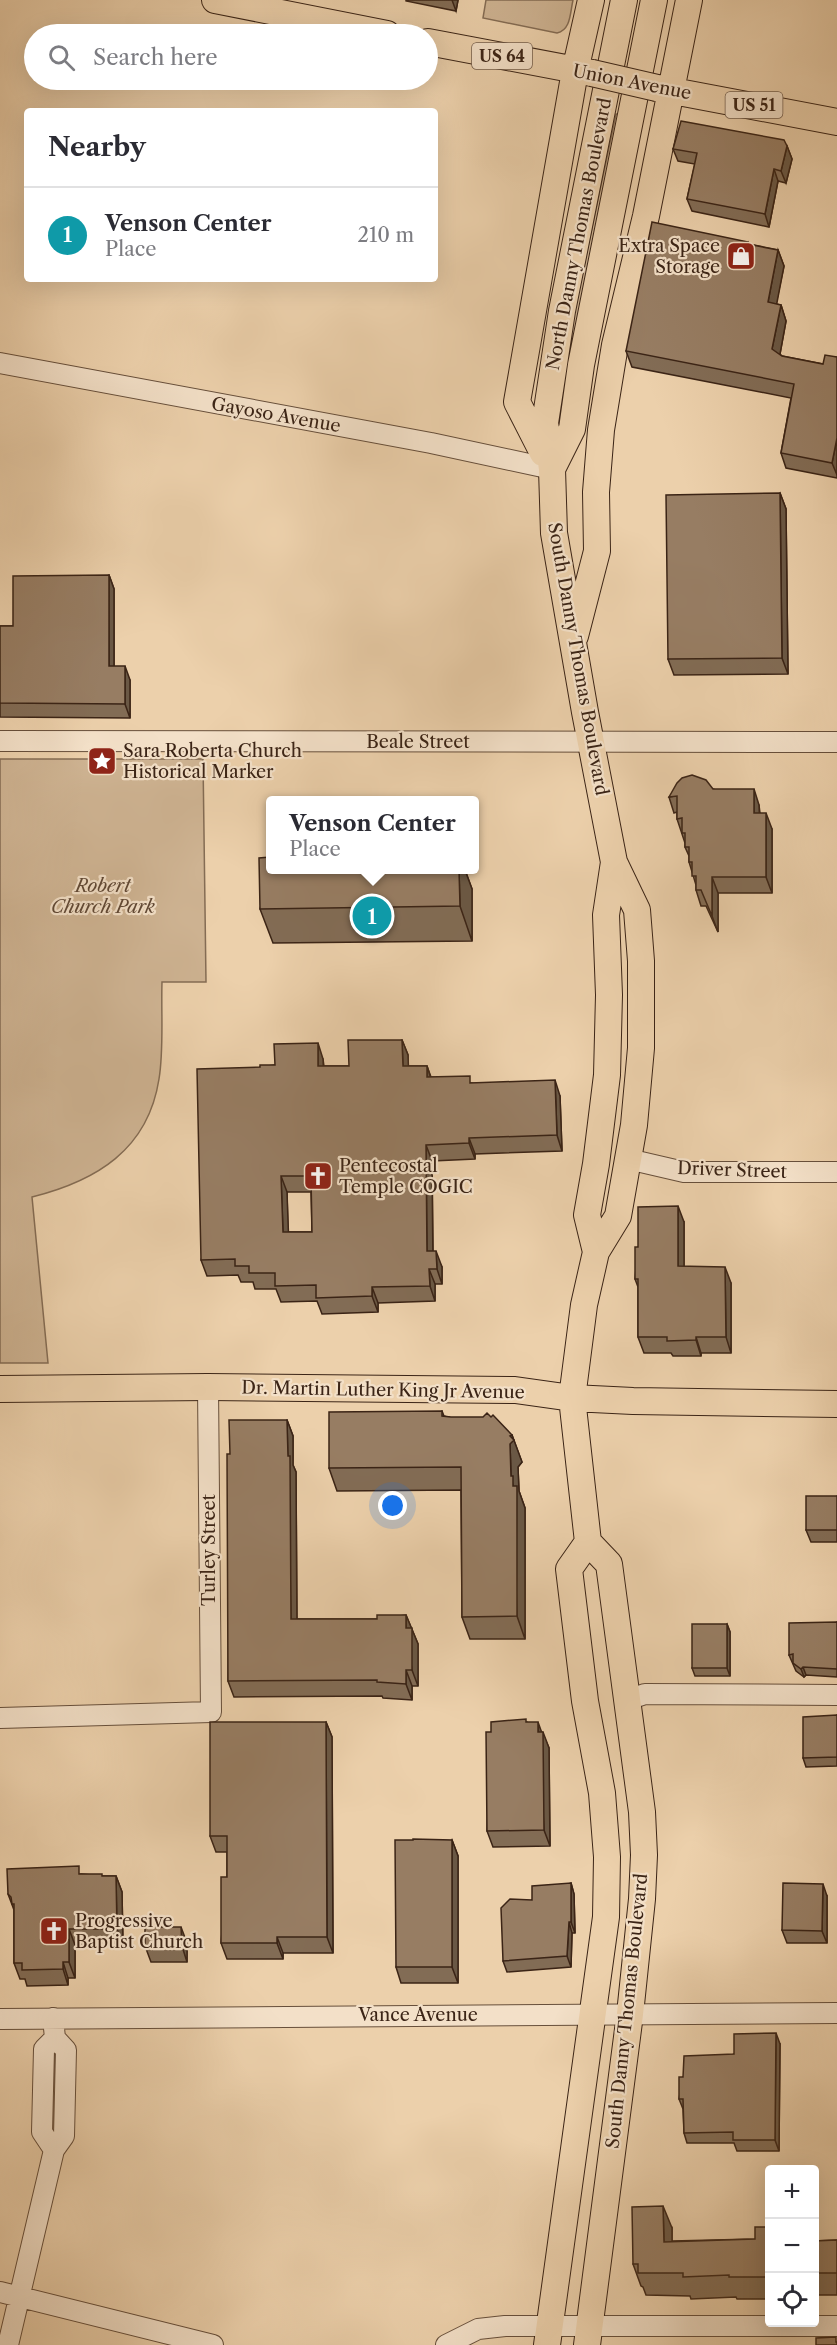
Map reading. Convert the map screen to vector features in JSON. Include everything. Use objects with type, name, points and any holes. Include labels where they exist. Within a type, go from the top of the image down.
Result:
[{"type":"main road","points":[[215,0],[336,24]]},
{"type":"main road","points":[[552,469],[517,402],[584,72],[591,0]]},
{"type":"main road","name":"North Danny Thomas Boulevard","points":[[552,469],[545,423],[553,363],[624,0]]},
{"type":"main road","name":"South Danny Thomas Boulevard","points":[[588,2335],[630,2014],[642,1899],[644,1855],[642,1812],[609,1564],[588,1542],[572,1398],[585,1305],[596,1252],[618,1216],[628,1159],[638,1091],[641,1048],[641,961],[637,910],[614,862],[573,644],[554,533],[552,469],[572,429],[591,314],[654,0]]},
{"type":"main road","points":[[573,644],[597,551],[596,492],[601,430],[615,345],[646,216],[664,89],[689,0]]},
{"type":"main road","name":"Union Avenue","points":[[438,44],[837,122]]},
{"type":"main road","name":"South Danny Thomas Boulevard","points":[[596,1252],[587,1215],[607,1075],[609,995],[606,915],[614,862]]},
{"type":"main road","name":"Dr. Martin Luther King Jr Avenue","points":[[0,1389],[208,1387],[515,1390],[572,1398],[837,1404]]},
{"type":"main road","name":"South Danny Thomas Boulevard","points":[[548,2335],[606,1917],[607,1857],[602,1793],[585,1701],[569,1569],[588,1542]]},
{"type":"street","name":"Gayoso Avenue","points":[[0,363],[431,443],[552,469]]},
{"type":"street","name":"Beale Street","points":[[0,741],[837,742]]},
{"type":"street","name":"Driver Street","points":[[628,1159],[684,1172],[837,1172]]},
{"type":"street","name":"Turley Street","points":[[0,1718],[211,1712],[208,1387]]},
{"type":"street","points":[[627,1700],[645,1694],[837,1695]]},
{"type":"street","name":"Vance Avenue","points":[[0,2019],[837,2013]]},
{"type":"street","points":[[8,2345],[54,2150],[42,2132],[44,2049],[55,2038],[53,2018]]},
{"type":"street","points":[[0,2292],[213,2345]]},
{"type":"street","points":[[446,2345],[478,2329],[505,2326],[548,2335],[837,2326]]},
{"type":"green space","points":[[486,0],[573,0],[567,25],[557,33],[483,18]]},
{"type":"green space","points":[[616,114],[622,115],[562,424],[555,423],[565,356]]},
{"type":"green space","name":"Robert Church Park","points":[[0,759],[203,759],[206,982],[162,982],[162,1043],[159,1079],[153,1104],[144,1125],[131,1143],[115,1159],[77,1182],[32,1197],[48,1363],[0,1363]]},
{"type":"building","points":[[681,121],[784,140],[787,146],[781,171],[774,169],[765,214],[687,199],[697,153],[673,149]]},
{"type":"building","points":[[652,222],[778,250],[768,302],[781,305],[772,349],[782,356],[823,364],[825,355],[837,357],[837,438],[832,463],[781,453],[794,384],[626,351]]},
{"type":"building","points":[[780,493],[782,658],[668,659],[666,495]]},
{"type":"building","points":[[109,575],[109,666],[125,666],[125,704],[0,703],[0,626],[13,626],[13,576]]},
{"type":"building","points":[[692,775],[706,780],[713,789],[754,789],[754,813],[766,813],[766,877],[712,877],[712,916],[701,890],[696,890],[696,876],[692,876],[692,862],[689,862],[689,847],[685,847],[685,833],[682,833],[682,818],[677,819],[677,796],[669,797],[682,778]]},
{"type":"building","points":[[266,857],[266,874],[459,874],[460,906],[260,909],[259,858]]},
{"type":"building","name":"Pentecostal Temple COGIC","points":[[348,1040],[402,1040],[403,1066],[427,1066],[427,1077],[470,1076],[470,1083],[555,1080],[557,1135],[469,1138],[469,1143],[426,1145],[427,1251],[436,1251],[437,1269],[429,1269],[430,1286],[372,1287],[372,1296],[316,1298],[316,1285],[275,1286],[275,1273],[249,1273],[249,1266],[235,1266],[235,1259],[201,1260],[197,1069],[275,1065],[274,1044],[318,1043],[318,1066],[349,1066]],"holes":[[[281,1176],[311,1176],[312,1232],[283,1232]]]},
{"type":"building","points":[[678,1206],[678,1266],[725,1267],[726,1337],[696,1337],[696,1340],[667,1341],[667,1337],[638,1337],[638,1279],[635,1279],[635,1247],[638,1247],[638,1207]]},
{"type":"building","points":[[442,1411],[442,1416],[451,1417],[483,1417],[487,1413],[491,1417],[493,1415],[514,1440],[510,1444],[511,1476],[513,1476],[513,1486],[517,1486],[517,1616],[462,1617],[461,1467],[329,1468],[329,1412]]},
{"type":"building","points":[[229,1420],[287,1420],[288,1456],[290,1456],[291,1619],[377,1619],[377,1615],[406,1615],[406,1628],[412,1628],[412,1670],[406,1670],[406,1684],[377,1682],[377,1680],[228,1681],[227,1454],[230,1454]]},
{"type":"building","points":[[806,1496],[837,1496],[837,1530],[806,1530]]},
{"type":"building","points":[[837,1622],[837,1669],[803,1667],[801,1669],[793,1663],[793,1654],[789,1655],[789,1623]]},
{"type":"building","points":[[692,1624],[727,1624],[727,1668],[692,1668]]},
{"type":"building","points":[[837,1715],[837,1757],[803,1758],[803,1717]]},
{"type":"building","points":[[526,1719],[526,1722],[538,1722],[538,1732],[543,1732],[544,1830],[487,1831],[486,1732],[491,1732],[491,1722]]},
{"type":"building","points":[[210,1722],[326,1722],[327,1937],[277,1937],[277,1943],[221,1943],[221,1877],[227,1877],[227,1836],[210,1836]]},
{"type":"building","points":[[395,1840],[452,1840],[452,1967],[396,1967]]},
{"type":"building","points":[[79,1866],[79,1874],[116,1876],[117,1929],[69,1929],[69,1962],[63,1962],[63,1969],[22,1970],[22,1963],[14,1963],[14,1904],[8,1894],[7,1869]]},
{"type":"building","points":[[571,1883],[571,1922],[569,1922],[567,1956],[503,1961],[501,1908],[510,1899],[532,1900],[532,1886]]},
{"type":"building","points":[[783,1883],[823,1884],[822,1931],[782,1930]]},
{"type":"building","points":[[145,1927],[181,1927],[182,1946],[145,1946]]},
{"type":"building","points":[[776,2033],[775,2140],[733,2140],[733,2132],[684,2133],[683,2099],[679,2099],[679,2077],[683,2077],[684,2056],[734,2054],[734,2034]]},
{"type":"building","points":[[663,2206],[664,2242],[755,2239],[755,2227],[765,2227],[765,2277],[729,2277],[729,2275],[683,2277],[683,2273],[638,2273],[638,2264],[633,2264],[632,2207]]},
{"type":"building","points":[[837,2240],[837,2273],[819,2273],[819,2241]]},
{"type":"building","points":[[836,2337],[837,2345],[816,2345],[816,2338]]},
{"type":"place","name":"Extra Space Storage","points":[[741,256]]},
{"type":"place","name":"Sara Roberta Church Historical Marker","points":[[102,761]]},
{"type":"place","name":"Venson Center","points":[[372,916]]},
{"type":"place","name":"Pentecostal Temple COGIC","points":[[318,1176]]},
{"type":"place","name":"Progressive Baptist Church","points":[[54,1931]]}]
